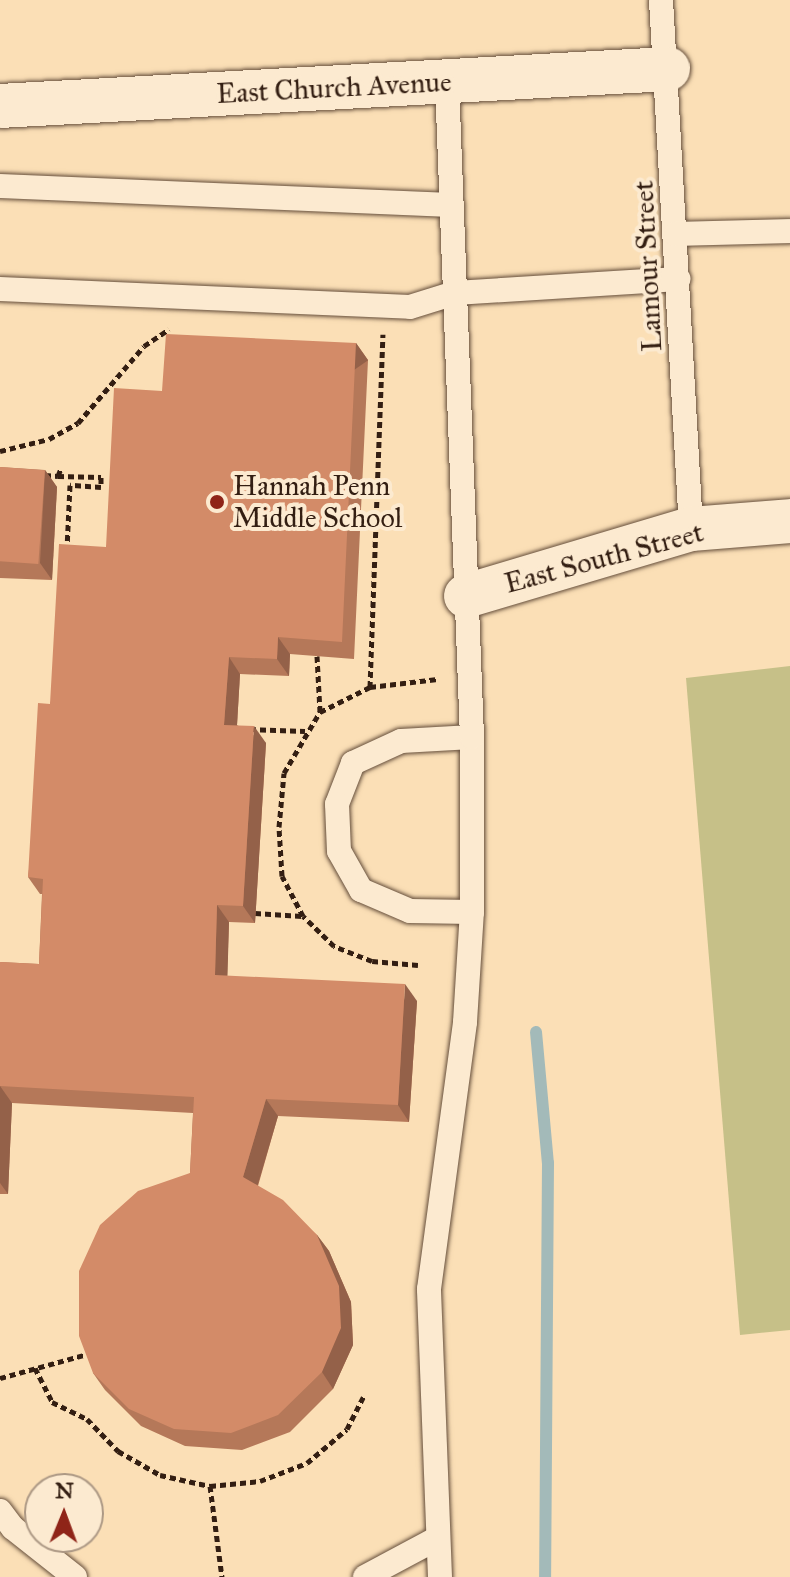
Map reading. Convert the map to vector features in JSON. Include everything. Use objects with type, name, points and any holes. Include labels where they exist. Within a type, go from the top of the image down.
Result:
[{"type":"street","name":"East Church Avenue","points":[[0,106],[668,69]]},
{"type":"street","name":"East South Street","points":[[466,596],[691,529],[790,521]]},
{"type":"lane","name":"Lamour Street","points":[[661,0],[668,69],[691,529]]},
{"type":"lane","points":[[440,1577],[432,1455],[429,1289],[465,1022],[472,912],[472,737],[447,82]]},
{"type":"lane","points":[[0,186],[451,205]]},
{"type":"lane","points":[[676,234],[790,231]]},
{"type":"lane","points":[[0,289],[410,307],[455,293],[679,279]]},
{"type":"lane","points":[[472,737],[401,741],[353,763],[337,804],[339,851],[361,890],[410,911],[472,912]]},
{"type":"lane","points":[[0,1511],[13,1528],[75,1577]]},
{"type":"lane","points":[[365,1577],[436,1539]]},
{"type":"path","points":[[0,451],[49,439],[78,423],[144,346],[181,326]]},
{"type":"path","points":[[368,331],[383,332],[370,687]]},
{"type":"path","points":[[58,476],[61,468]]},
{"type":"path","points":[[29,474],[101,477],[101,487],[70,485],[66,561]]},
{"type":"path","points":[[317,656],[320,712]]},
{"type":"path","points":[[237,728],[305,731]]},
{"type":"path","points":[[255,913],[303,916]]},
{"type":"path","points":[[0,1378],[91,1353]]},
{"type":"path","points":[[35,1368],[52,1402],[87,1419],[118,1451],[160,1475],[210,1486],[260,1481],[307,1463],[347,1429],[363,1397]]},
{"type":"path","points":[[210,1486],[222,1577]]},
{"type":"shaded area","points":[[790,666],[790,1330],[740,1335],[686,678]]},
{"type":"building","points":[[166,334],[356,343],[342,642],[278,637],[277,659],[229,657],[224,725],[254,726],[243,906],[217,905],[215,975],[405,984],[398,1105],[266,1099],[243,1177],[283,1200],[317,1235],[339,1286],[341,1328],[322,1372],[278,1415],[231,1433],[174,1429],[129,1409],[93,1373],[79,1336],[79,1271],[100,1225],[138,1191],[190,1173],[194,1097],[0,1086],[0,962],[39,964],[43,879],[28,877],[38,703],[50,704],[59,544],[106,547],[114,388],[162,391]]},
{"type":"building","points":[[0,467],[45,470],[38,564],[0,561]]},
{"type":"waterway","points":[[536,1032],[548,1163],[545,1577]]},
{"type":"place","name":"Hannah Penn Middle School","points":[[217,502]]}]
